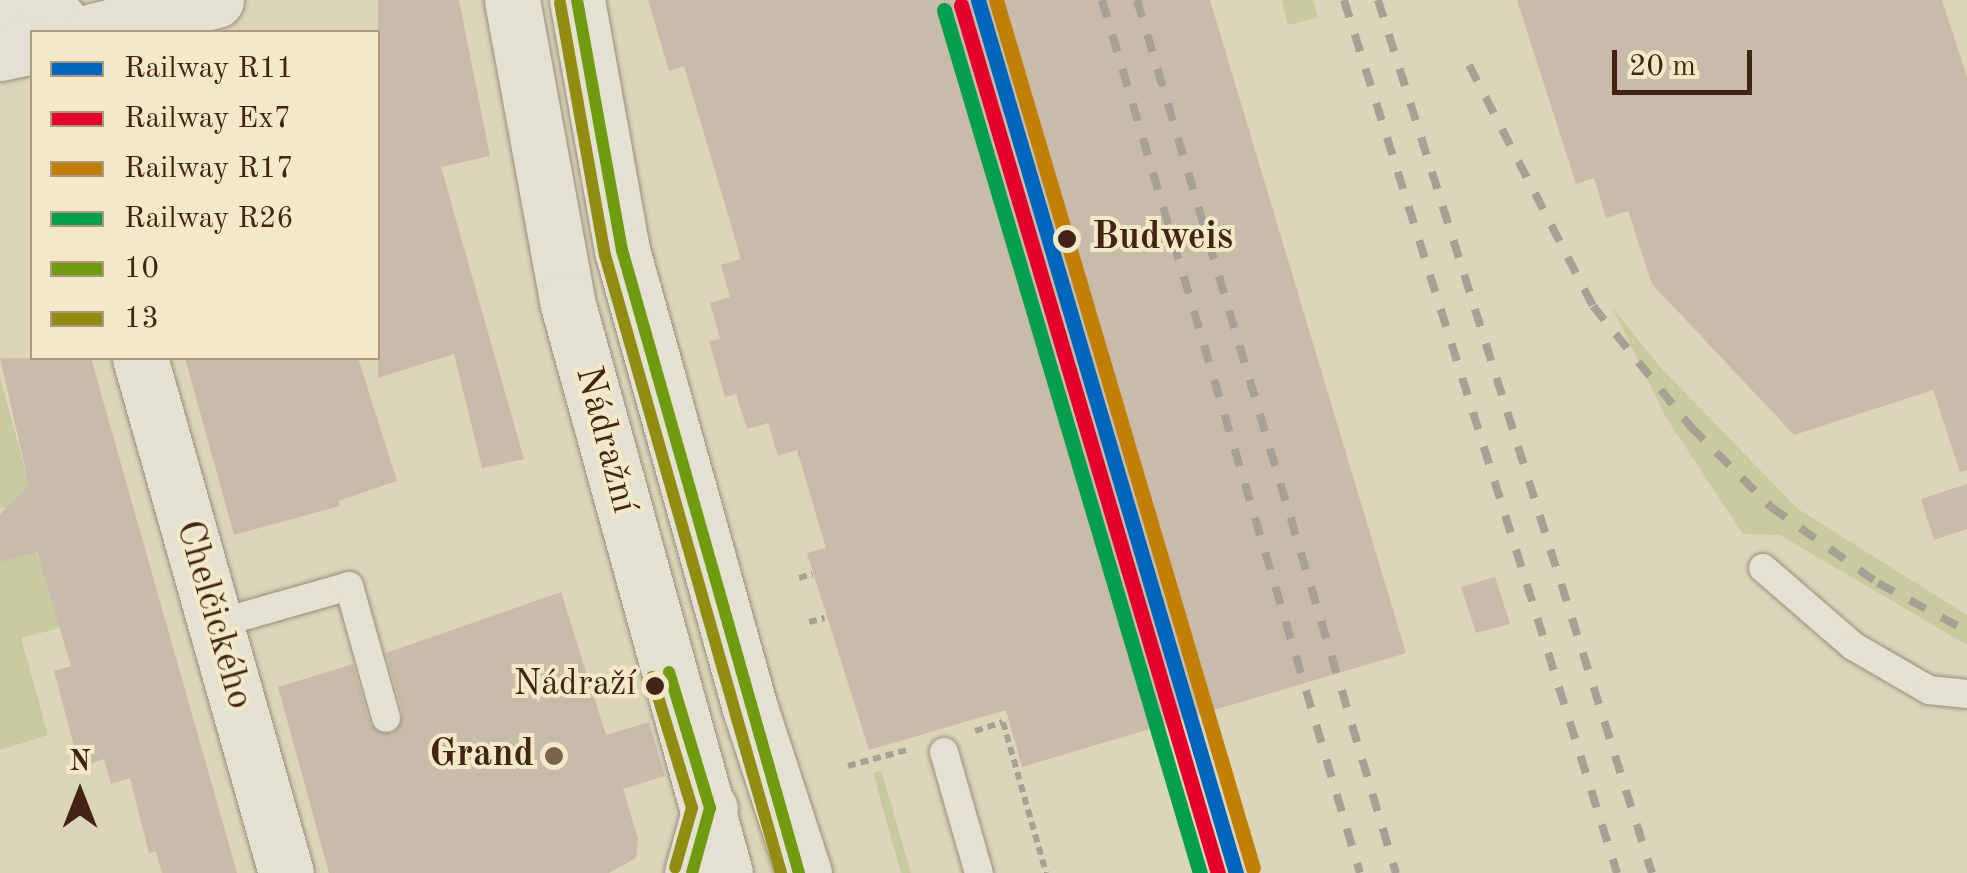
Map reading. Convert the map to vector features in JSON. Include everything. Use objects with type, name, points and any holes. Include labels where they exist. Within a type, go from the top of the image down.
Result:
[{"type":"main road","points":[[0,8],[43,6],[61,26],[216,0]]},
{"type":"main road","name":"Nádražní","points":[[512,0],[566,301],[725,873]]},
{"type":"main road","name":"Nádražní","points":[[576,0],[622,250],[745,690],[802,871]]},
{"type":"main road","points":[[0,52],[30,39]]},
{"type":"main road","name":"Chelčického","points":[[141,360],[286,873]]},
{"type":"main road","points":[[692,873],[710,808]]},
{"type":"lane","points":[[1763,568],[1853,646],[1929,690],[1967,694]]},
{"type":"lane","points":[[216,624],[350,586],[386,718]]},
{"type":"lane","points":[[944,752],[980,873]]},
{"type":"path","points":[[798,578],[812,574]]},
{"type":"path","points":[[809,622],[824,618]]},
{"type":"green space","points":[[1282,0],[1313,0],[1318,18],[1288,25]]},
{"type":"green space","points":[[1612,307],[1660,367],[1798,509],[1967,615],[1967,645],[1780,535],[1743,534],[1665,416]]},
{"type":"green space","points":[[0,377],[33,499],[0,509]]},
{"type":"green space","points":[[36,552],[64,627],[21,638],[48,735],[0,750],[0,562]]},
{"type":"green space","points":[[881,770],[911,873],[901,873],[873,773]]},
{"type":"building","points":[[378,0],[459,0],[490,156],[441,167],[524,459],[482,468],[454,354],[378,378]]},
{"type":"building","points":[[648,0],[1210,0],[1406,653],[1022,767],[1006,710],[869,750],[807,553],[826,548],[797,450],[778,456],[768,423],[747,429],[736,394],[725,397],[709,341],[720,339],[710,303],[730,297],[721,265],[741,259],[684,66],[669,71]]},
{"type":"building","points":[[1517,0],[1942,0],[1967,77],[1967,470],[1960,472],[1933,390],[1794,435],[1652,284],[1628,211],[1606,218],[1594,178],[1576,184]]},
{"type":"building","points":[[0,358],[92,360],[237,873],[162,873],[156,852],[149,853],[130,778],[111,784],[104,759],[88,764],[85,755],[77,757],[54,671],[71,666],[37,552],[0,562],[0,514],[29,485]]},
{"type":"building","points":[[186,360],[359,360],[397,481],[338,501],[340,506],[234,535]]},
{"type":"building","points":[[1967,484],[1967,529],[1934,540],[1921,499]]},
{"type":"building","points":[[1495,577],[1510,624],[1476,633],[1461,587]]},
{"type":"building","points":[[561,592],[606,735],[649,722],[665,776],[623,789],[638,839],[636,858],[609,873],[329,873],[278,687],[353,664],[370,724],[392,734],[403,714],[386,653]]},
{"type":"railway","points":[[1102,0],[1360,873]]},
{"type":"railway","points":[[1137,0],[1396,873]]},
{"type":"railway","points":[[1344,0],[1617,873]]},
{"type":"railway","points":[[1378,0],[1652,873]]},
{"type":"railway","points":[[1469,65],[1593,306],[1691,427],[1771,507],[1878,583],[1967,631]]},
{"type":"rail line","name":"R11","points":[[978,0],[1236,873]]},
{"type":"rail line","name":"R17","points":[[996,0],[1253,868]]},
{"type":"rail line","name":"Ex7","points":[[961,5],[1218,873]]},
{"type":"rail line","name":"R26","points":[[944,10],[1200,873]]},
{"type":"transit line","name":"10","points":[[577,0],[622,250],[799,873]]},
{"type":"transit line","name":"13","points":[[560,3],[605,255],[781,873]]},
{"type":"transit line","name":"10","points":[[669,672],[710,808],[692,873]]},
{"type":"transit line","name":"13","points":[[652,677],[692,808],[675,868]]},
{"type":"place","name":"Budweis","points":[[1067,239]]},
{"type":"place","name":"Nádraží","points":[[655,686]]},
{"type":"place","name":"Grand","points":[[554,756]]}]
